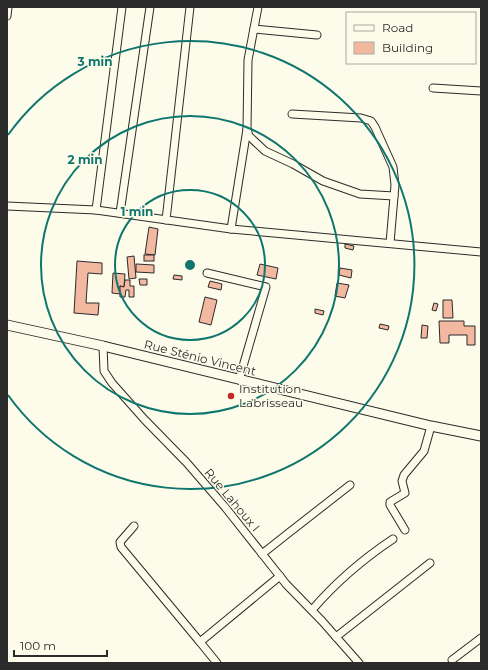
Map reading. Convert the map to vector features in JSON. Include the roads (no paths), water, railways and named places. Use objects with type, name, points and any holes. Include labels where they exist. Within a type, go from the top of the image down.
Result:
[{"type":"main road","name":"Rue Sténio Vincent","points":[[7,325],[102,346],[431,426],[481,436]]},
{"type":"street","points":[[7,16],[8,7]]},
{"type":"street","points":[[96,210],[122,7]]},
{"type":"street","points":[[120,213],[150,7]]},
{"type":"street","points":[[166,220],[190,7]]},
{"type":"street","points":[[231,229],[247,129],[248,60],[258,7]]},
{"type":"street","points":[[254,29],[317,35]]},
{"type":"street","points":[[433,88],[481,91]]},
{"type":"street","points":[[292,114],[361,118],[371,121],[393,167],[395,185],[390,243]]},
{"type":"street","points":[[247,129],[249,136],[265,151],[293,164],[323,181],[360,194],[394,196]]},
{"type":"street","points":[[7,206],[96,210],[231,229],[481,252]]},
{"type":"street","points":[[207,273],[266,287],[239,380]]},
{"type":"street","name":"Rue Lahoux I","points":[[102,346],[104,371],[112,383],[144,419],[190,466],[280,576],[359,663]]},
{"type":"street","points":[[405,530],[390,505],[390,502],[405,493],[402,481],[404,475],[424,451],[431,426]]},
{"type":"street","points":[[262,554],[350,485]]},
{"type":"street","points":[[134,526],[120,542],[120,547],[217,663]]},
{"type":"street","points":[[312,610],[332,587],[352,569],[393,539]]},
{"type":"street","points":[[336,637],[430,563]]},
{"type":"street","points":[[200,642],[280,576]]},
{"type":"street","points":[[452,660],[481,638]]},
{"type":"place","name":"Institution Labrisseau","points":[[231,396]]}]
